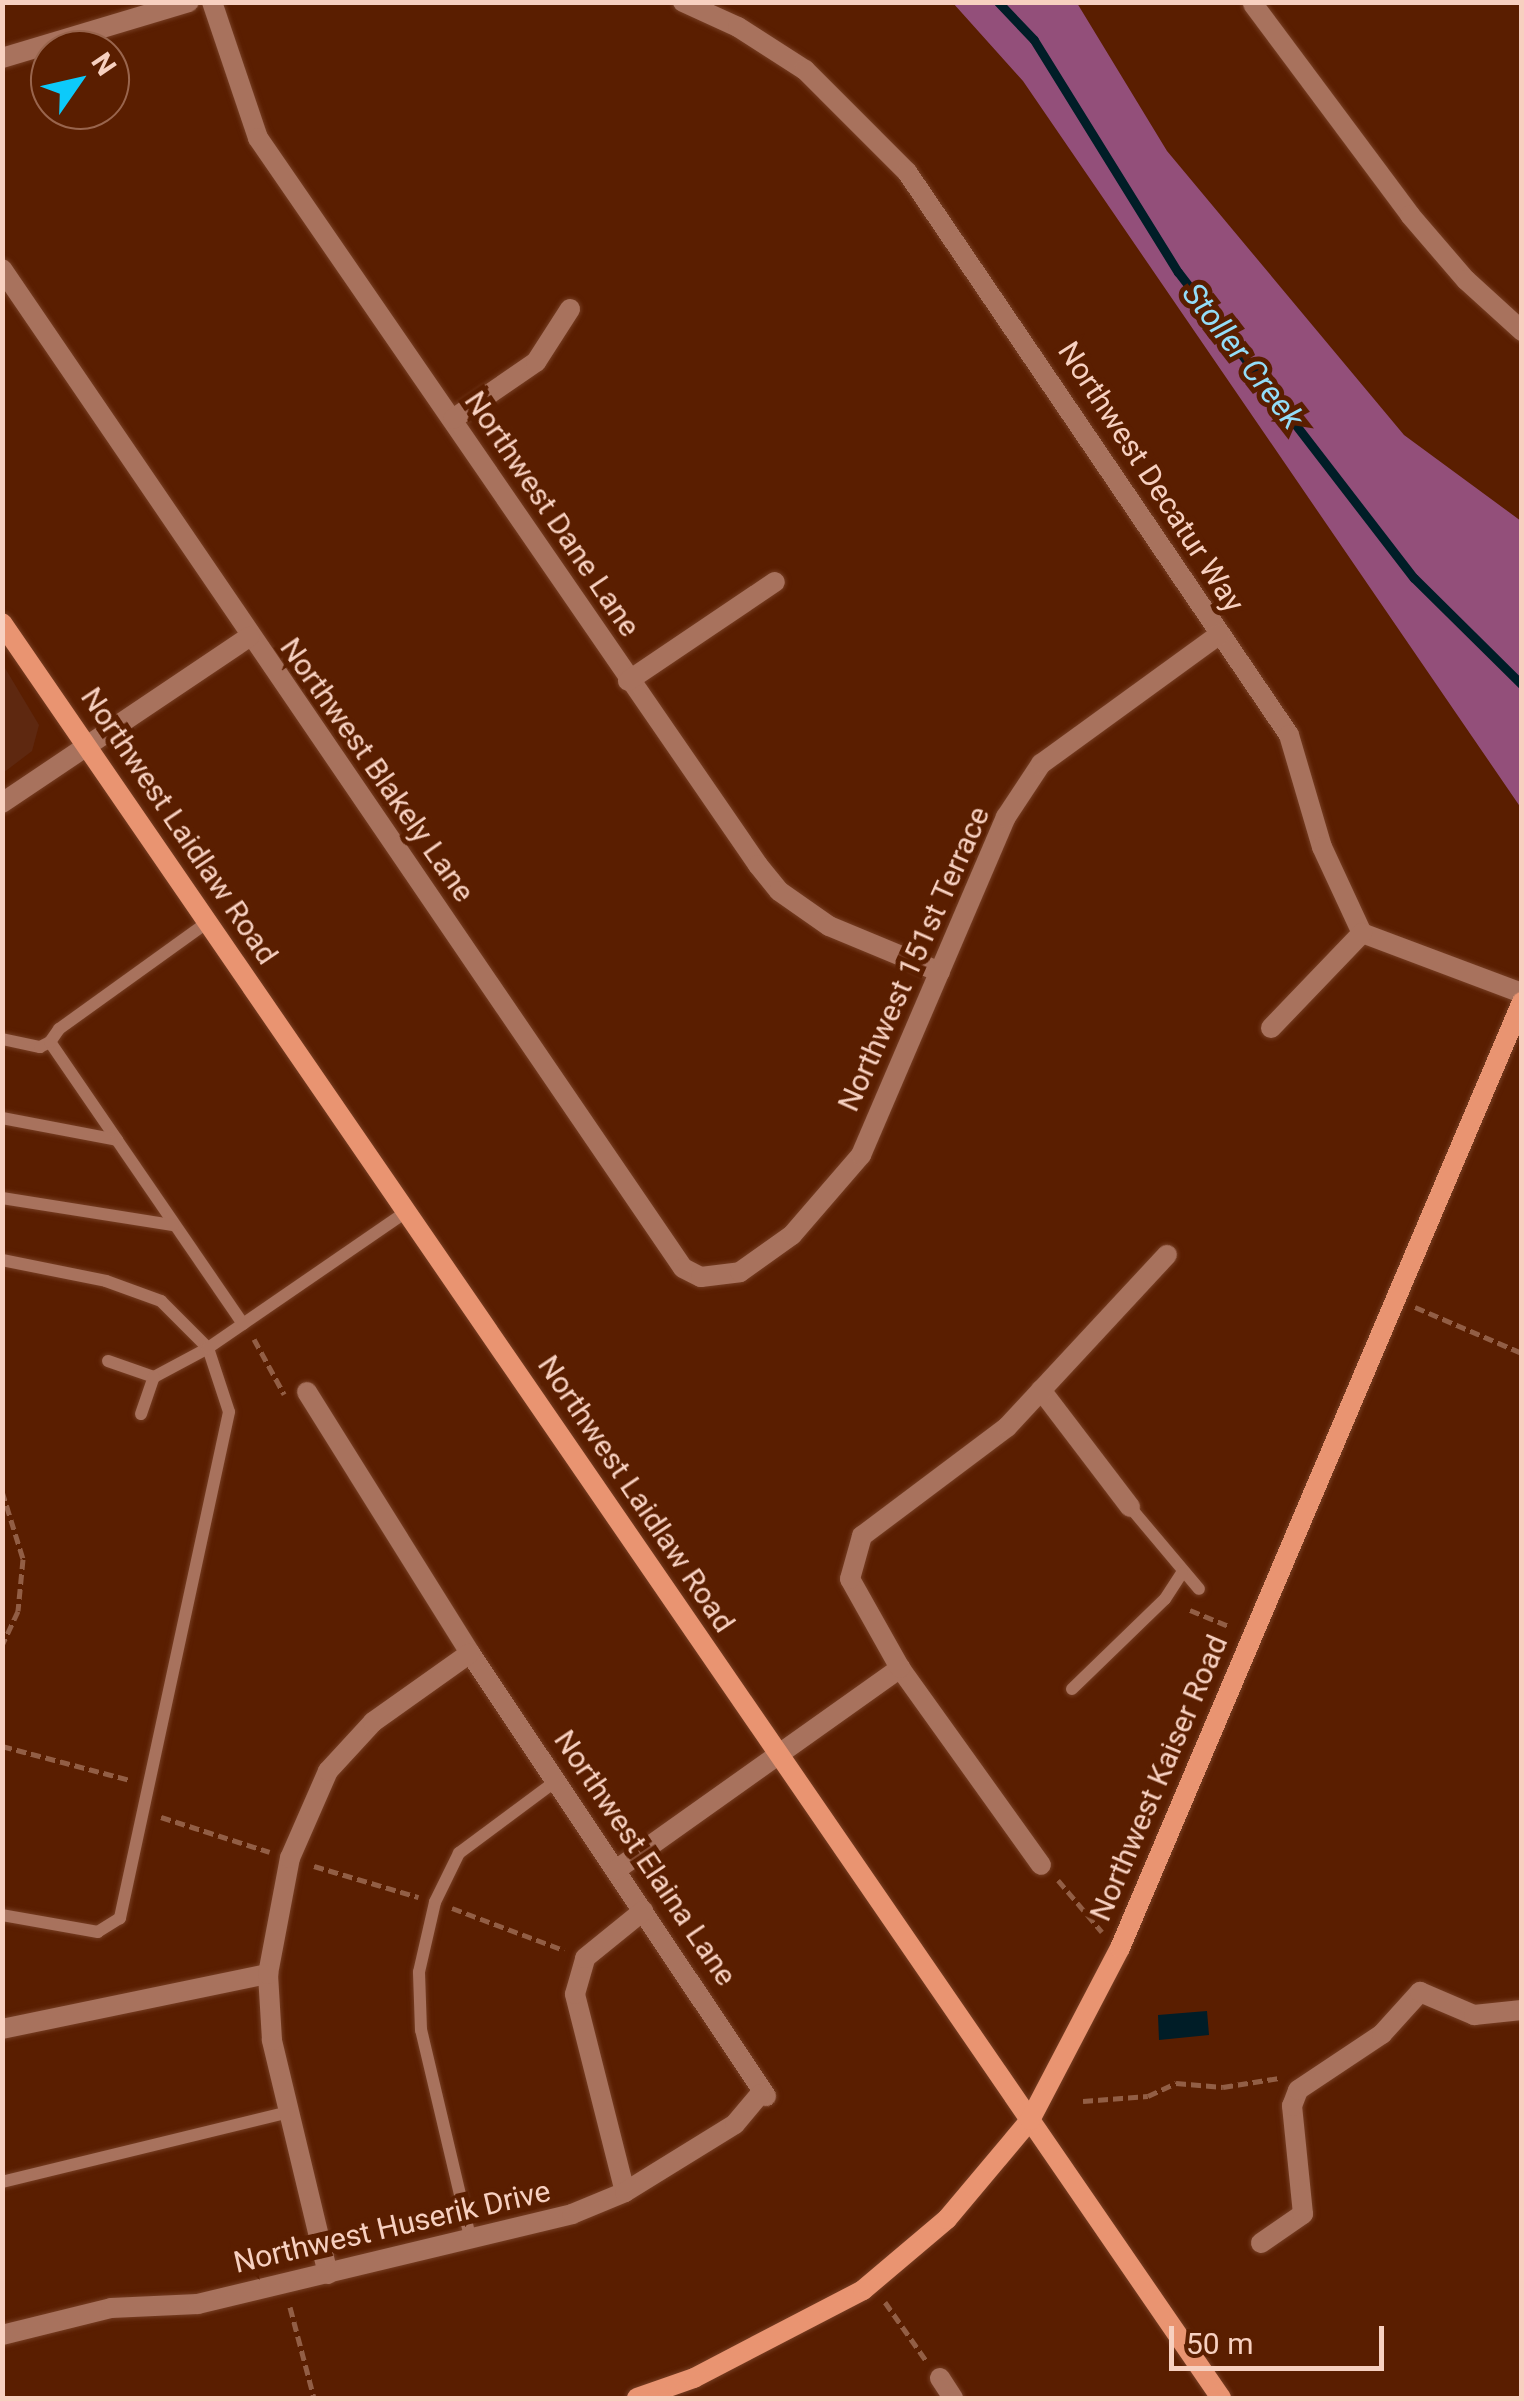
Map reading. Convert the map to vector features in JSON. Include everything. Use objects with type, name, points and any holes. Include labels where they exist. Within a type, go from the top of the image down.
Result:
[{"type":"main road","name":"Northwest Laidlaw Road","points":[[2,623],[1221,2398]]},
{"type":"main road","name":"Northwest Kaiser Road","points":[[637,2398],[709,2371],[872,2282],[947,2219],[1030,2120],[1120,1948],[1522,1002]]},
{"type":"street","points":[[2,58],[189,2]]},
{"type":"street","name":"Northwest Dane Lane","points":[[212,2],[258,138],[628,681],[780,891],[830,926],[940,972]]},
{"type":"street","name":"Northwest Decatur Way","points":[[682,2],[806,70],[906,172],[1289,735],[1322,848],[1362,933]]},
{"type":"street","points":[[1253,4],[1410,215],[1466,280],[1522,330]]},
{"type":"street","name":"Northwest Blakely Lane","points":[[2,269],[249,637],[683,1268],[722,1278]]},
{"type":"street","points":[[453,420],[536,362],[570,309]]},
{"type":"street","points":[[628,681],[775,582]]},
{"type":"street","name":"Northwest 151st Terrace","points":[[722,1278],[792,1235],[836,1191],[861,1156],[1006,818],[1042,764],[1220,634]]},
{"type":"street","points":[[2,803],[249,637]]},
{"type":"street","points":[[1271,1028],[1362,933],[1522,994]]},
{"type":"street","points":[[1041,1865],[900,1668],[850,1579],[862,1536],[1007,1427],[1166,1255]]},
{"type":"street","points":[[1041,1390],[1130,1508]]},
{"type":"street","name":"Northwest Elaina Lane","points":[[307,1392],[470,1652],[752,2066],[763,2095]]},
{"type":"street","points":[[328,2274],[285,2113],[268,1974],[290,1858],[328,1770],[373,1722],[470,1652]]},
{"type":"street","points":[[616,1870],[900,1668]]},
{"type":"street","points":[[625,2192],[575,1994],[585,1958],[643,1911]]},
{"type":"street","points":[[2,2029],[268,1974]]},
{"type":"street","points":[[1261,2244],[1303,2214],[1292,2106],[1298,2090],[1382,2034],[1420,1992],[1474,2015],[1522,2010]]},
{"type":"street","name":"Northwest Huserik Drive","points":[[2,2335],[111,2308],[198,2304],[472,2243],[625,2192],[735,2124],[763,2095]]},
{"type":"street","points":[[940,2378],[953,2398]]},
{"type":"lane","points":[[2,1039],[40,1047],[50,1042],[59,1028],[208,922]]},
{"type":"lane","points":[[50,1042],[244,1324]]},
{"type":"lane","points":[[2,1118],[117,1140]]},
{"type":"lane","points":[[2,1198],[173,1225]]},
{"type":"lane","points":[[141,1414],[154,1377],[208,1348],[406,1212]]},
{"type":"lane","points":[[2,1260],[137,1290],[161,1301],[208,1348],[229,1412],[228,1442],[120,1918],[109,1930],[2,1915]]},
{"type":"lane","points":[[108,1361],[154,1377]]},
{"type":"lane","points":[[1130,1508],[1199,1589]]},
{"type":"lane","points":[[1072,1689],[1164,1599],[1182,1573]]},
{"type":"lane","points":[[472,2243],[421,2030],[419,1972],[435,1902],[459,1853],[556,1781]]},
{"type":"lane","points":[[2,2182],[285,2113]]},
{"type":"path","points":[[1394,1298],[1522,1353]]},
{"type":"path","points":[[244,1324],[290,1401],[307,1392]]},
{"type":"path","points":[[2,1491],[23,1559],[18,1611],[2,1646]]},
{"type":"path","points":[[1164,1599],[1252,1636]]},
{"type":"path","points":[[2,1746],[35,1760],[149,1784]]},
{"type":"path","points":[[143,1811],[435,1902],[585,1958]]},
{"type":"path","points":[[1041,1865],[1120,1948]]},
{"type":"path","points":[[1084,2100],[1104,2104],[1176,2083],[1222,2087],[1265,2077],[1298,2090]]},
{"type":"path","points":[[872,2282],[940,2378]]},
{"type":"path","points":[[284,2284],[314,2398]]},
{"type":"shaded area","points":[[953,3],[1077,3],[1167,151],[1404,435],[1521,521],[1521,808],[1023,81]]},
{"type":"shaded area","points":[[2,663],[39,725],[32,751],[3,773]]},
{"type":"water","points":[[1207,2011],[1209,2035],[1159,2040],[1158,2015]]},
{"type":"waterway","name":"Stoller Creek","points":[[998,2],[1034,40],[1178,272],[1414,578],[1522,685]]}]
